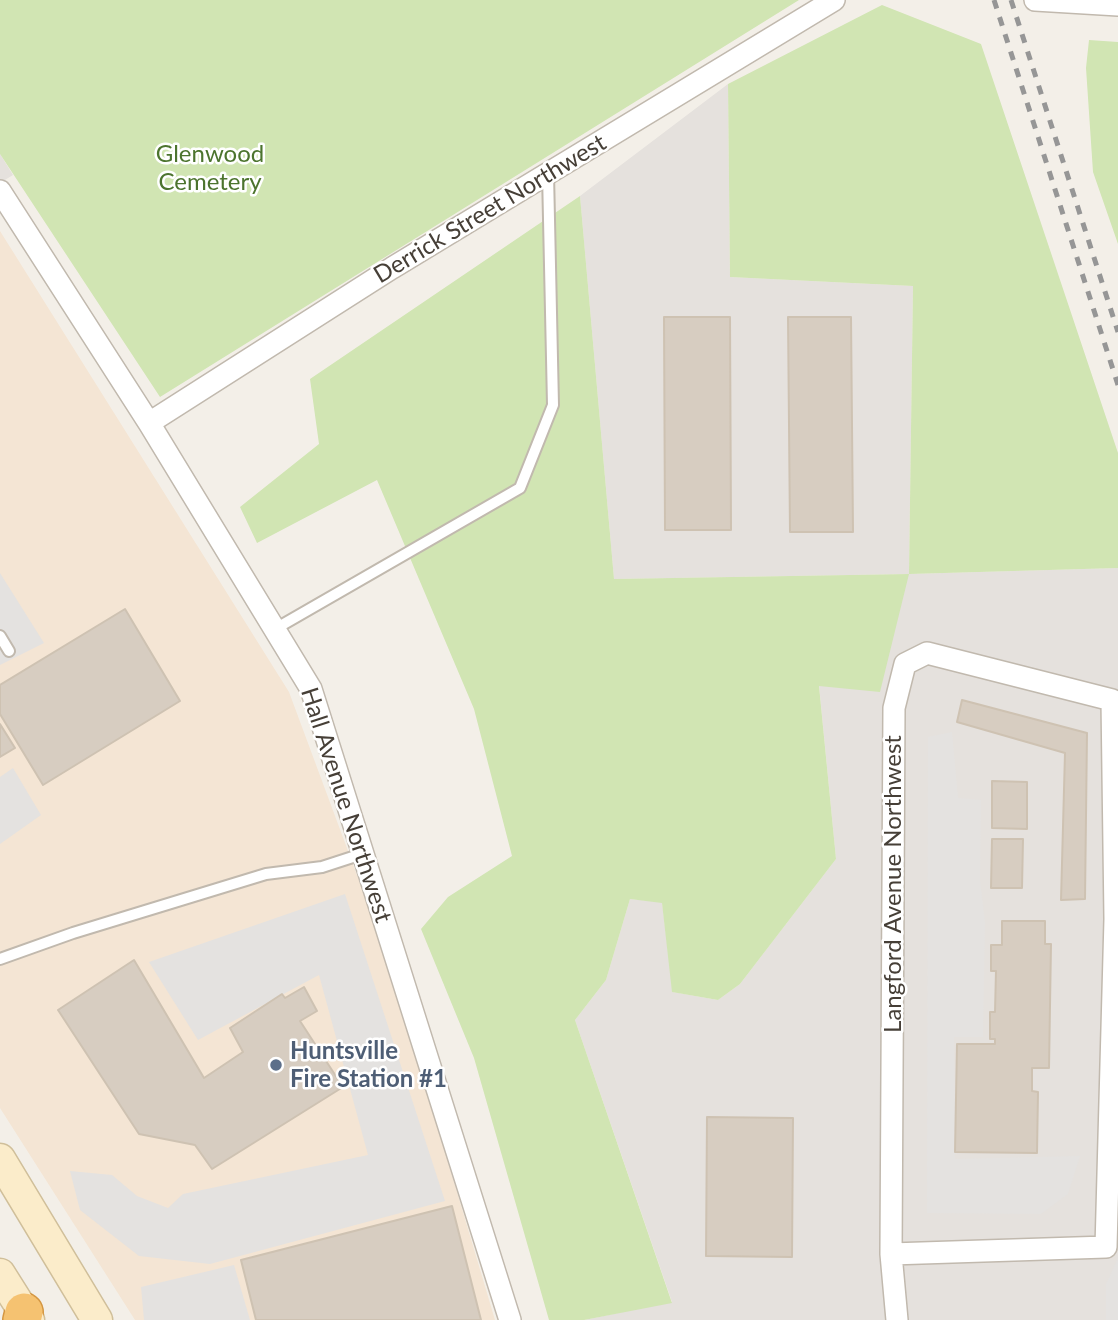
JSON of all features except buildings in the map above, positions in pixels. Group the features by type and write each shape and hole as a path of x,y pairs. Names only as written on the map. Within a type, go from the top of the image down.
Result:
{"street":[{"name":"Derrick Street Northwest","path":"149,423 548,173 834,0"},
{"path":"1035,0 1118,5"},
{"name":"Hall Avenue Northwest","path":"1,196 149,423 311,689 510,1320"},
{"name":"Langford Avenue Northwest","path":"897,1320 891,1254 894,708 905,664 928,653 1115,700"},
{"path":"891,1254 1112,1249 1115,700"},
{"path":"0,1160 97,1320"},
{"path":"0,1274 25,1317"}],"lane":[{"path":"275,629 520,488 553,405 548,173"},
{"path":"0,636 9,651"},
{"path":"0,959 73,933 266,874 322,866 362,854"}],"shaded area":[{"path":"728,84 730,277 913,286 909,574 1118,568 1118,1320 584,1320 672,1302 575,1020 606,980 630,899 662,902 673,992 718,1000 740,984 836,859 819,685 908,574 614,579 580,196"},
{"path":"0,154 13,175 0,183"},
{"path":"0,231 289,692 387,956 495,1320 135,1320 0,1108"},
{"path":"0,573 44,643 0,665"},
{"path":"952,732 958,798 981,800 980,881 985,922 983,1037 954,1037 955,1159 1080,1156 1068,1194 1041,1214 927,1213 928,737"},
{"path":"13,768 41,815 0,844 0,777"},
{"path":"345,894 445,1201 210,1264 139,1256 80,1210 70,1171 112,1175 137,1196 168,1208 183,1194 368,1155 319,975 198,1040 149,962"},
{"path":"1118,1258 1118,1320 1106,1320 1106,1284"},
{"path":"234,1265 250,1320 144,1320 141,1287"}],"green space":[{"name":"Glenwood Cemetery","path":"0,0 799,0 160,397 0,154"},
{"path":"882,5 981,44 1118,453 1118,568 909,574 913,286 730,277 728,84"},
{"path":"1089,40 1118,42 1118,244 1093,172 1086,68"},
{"path":"580,196 614,579 909,574 880,692 819,686 836,859 740,984 718,1000 672,992 662,903 630,899 606,980 575,1020 672,1303 584,1320 549,1320 474,1058 421,929 448,897 512,856 474,709 377,480 257,543 240,507 319,444 310,379"}],"railway":[{"path":"994,0 1118,385"},
{"path":"1011,0 1118,332"}],"place":[{"name":"Huntsville Fire Station #1","path":"276,1065"}]}
